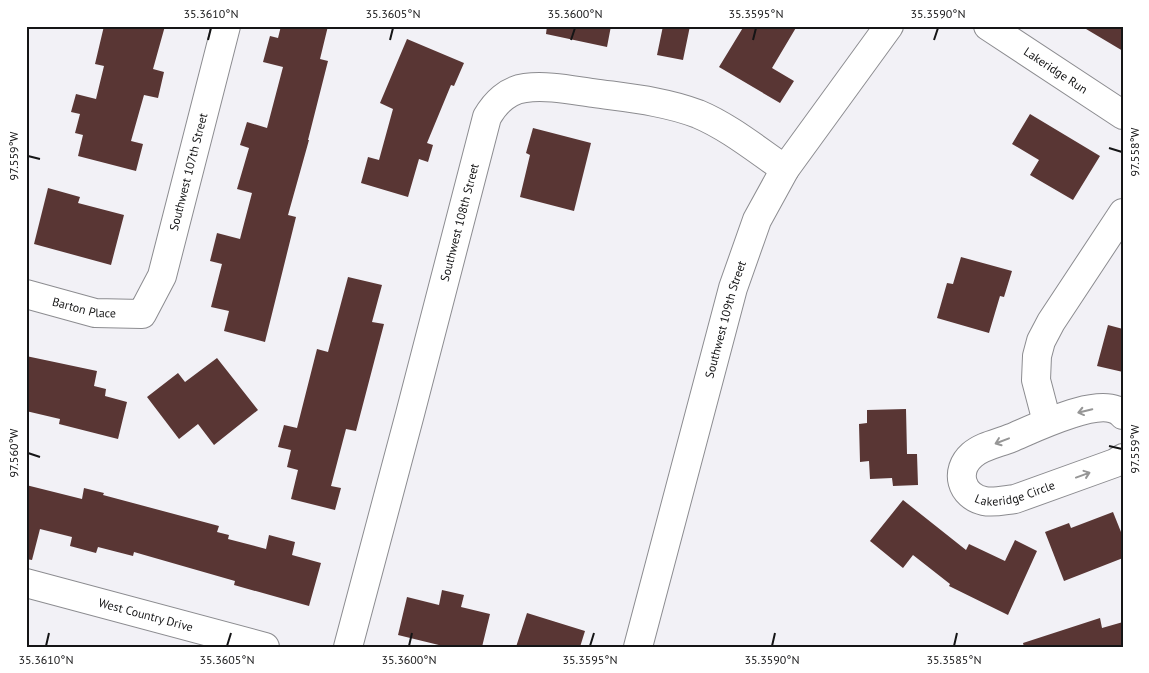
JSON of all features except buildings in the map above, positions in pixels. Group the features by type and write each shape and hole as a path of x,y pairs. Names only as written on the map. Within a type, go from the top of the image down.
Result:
{"street":[{"name":"Southwest 107th Street","path":"142,314 162,276 226,26"},
{"name":"Southwest 109th Street","path":"638,647 733,288 757,220 785,169 889,26"},
{"name":"Lakeridge Run","path":"988,26 1123,114"},
{"name":"Southwest 108th Street","path":"348,647 487,117 500,100 512,92 524,88 554,87 676,107 717,124 785,169"},
{"path":"1047,422 1036,380 1037,356 1041,341 1051,322 1123,213"},
{"name":"Barton Place","path":"26,294 95,313 142,314"},
{"name":"Lakeridge Circle","path":"1123,415 1112,408 1102,408 1047,422 976,451 970,457 962,473 962,483 966,491 975,498 987,502 1015,499 1115,463 1123,458"},
{"name":"West Country Drive","path":"26,583 265,647"}]}
